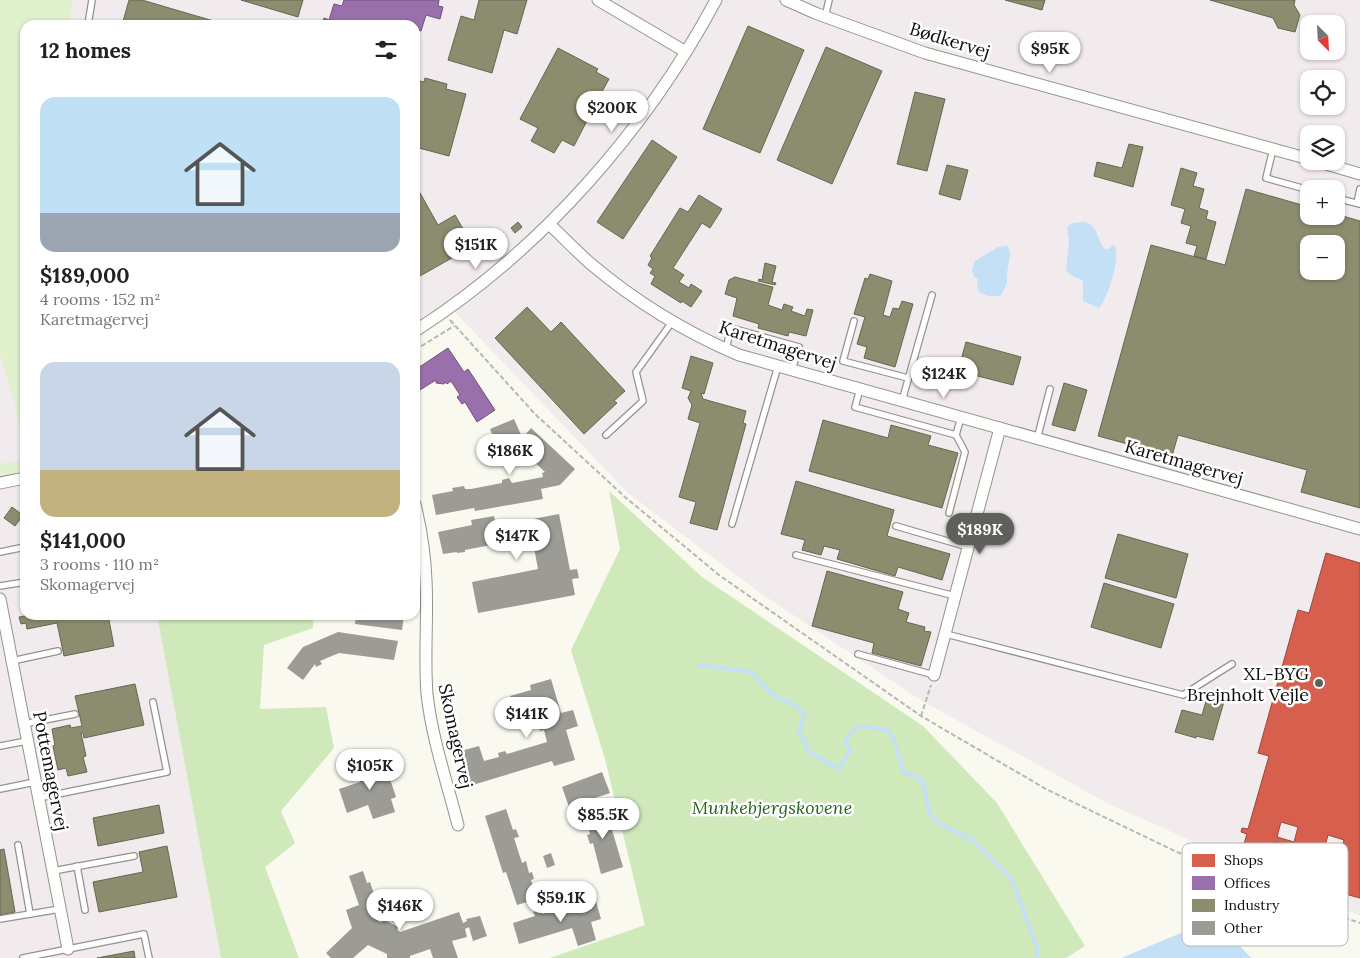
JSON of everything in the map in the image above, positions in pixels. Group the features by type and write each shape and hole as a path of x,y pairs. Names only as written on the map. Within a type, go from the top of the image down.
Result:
{"street":[{"path":"420,328 444,312 503,266 549,224 604,165 686,52 716,0"},
{"name":"Bødkervej","path":"786,0 925,53 1300,156"},
{"path":"604,1 686,52"},
{"path":"1345,170 1360,174"},
{"name":"Karetmagervej","path":"549,224 591,264 634,298 701,338 739,355 1360,529"},
{"path":"934,675 1000,428"},
{"path":"0,483 20,479"},
{"name":"Skomagervej","path":"420,527 426,572 428,695 434,734 458,825"},
{"name":"Pottemagervej","path":"0,599 2,622 12,661 68,949"}],"lane":[{"path":"89,20 92,0"},
{"path":"825,16 829,0"},
{"path":"1273,149 1266,178 1300,187"},
{"path":"1345,200 1358,204 1360,189"},
{"path":"902,401 932,295"},
{"path":"854,321 843,361 908,378"},
{"path":"606,435 643,400 636,372 672,322"},
{"path":"726,349 731,328 798,347 792,370"},
{"path":"732,524 778,366"},
{"path":"860,389 855,407 956,435"},
{"path":"1037,439 1050,389"},
{"path":"949,513 965,452 956,435 961,417"},
{"path":"896,526 968,547"},
{"path":"0,552 20,548"},
{"path":"796,555 956,596"},
{"path":"0,586 20,583"},
{"path":"946,634 1183,695 1232,664"},
{"path":"12,661 58,651"},
{"path":"858,654 934,675"},
{"path":"38,798 167,772 153,702"},
{"path":"24,724 75,714"},
{"path":"0,746 28,741"},
{"path":"0,788 35,782"},
{"path":"18,845 30,914"},
{"path":"53,871 134,856"},
{"path":"77,866 86,910"},
{"path":"0,920 60,909"},
{"path":"23,958 144,934 149,958"}],"path":[{"path":"420,347 454,326"},
{"path":"921,716 934,675"}],"shaded area":[{"path":"0,0 1360,0 1360,916 1348,911 1348,843 1196,843 1109,804 922,701 760,593 628,493 446,303 420,319 420,20 20,20 20,620 158,620 221,958 0,958"}],"green space":[{"path":"0,0 73,0 70,20 20,20 20,139 18,140 20,144 20,432 14,401 0,355"},
{"path":"20,460 20,474 0,477 0,464"},
{"name":"Munkebjergskovene","path":"609,491 702,577 923,726 997,803 1085,946 1066,958 550,958 645,925 605,759 571,650 620,549"},
{"path":"158,620 314,620 313,628 264,645 260,709 326,707 334,748 281,811 295,843 265,867 299,958 221,958"}],"water":[{"path":"1084,222 1092,226 1105,249 1109,249 1114,244 1116,249 1113,276 1103,303 1099,308 1083,301 1083,281 1069,274 1066,270 1069,241 1067,227 1073,223"},
{"path":"1008,246 1010,253 1007,284 1000,296 988,296 979,292 977,287 978,279 974,277 972,270 975,261 998,247"},
{"path":"1181,933 1182,946 1240,946 1251,958 1121,958"}],"building: Shops":[{"name":"XL-BYG Brejnholt Vejle","path":"1326,553 1360,563 1360,898 1348,895 1348,843 1343,843 1344,840 1328,835 1326,843 1244,843 1247,834 1241,832 1242,828 1248,829 1269,756 1258,753 1298,610 1309,613","holes":["1281,822 1298,827 1294,842 1277,837"]}],"building: Offices":[{"path":"344,0 439,0 438,6 443,7 440,19 426,15 421,31 420,20 329,20 334,4 342,6"},
{"path":"448,348 464,372 468,369 495,410 477,422 465,402 462,404 457,397 460,395 451,381 444,384 436,383 436,380 420,390 420,367"}],"building: Industry":[{"path":"129,0 142,0 210,20 123,20"},
{"path":"241,0 303,0 298,17"},
{"path":"479,0 527,0 517,34 504,30 492,73 448,60 461,16 474,20"},
{"path":"1005,0 1045,0 1042,10"},
{"path":"1210,0 1295,0 1294,5 1300,15 1295,32 1278,28 1273,18"},
{"path":"748,26 804,50 760,153 703,129"},
{"path":"826,47 882,71 832,184 777,160"},
{"path":"558,48 598,69 596,72 609,79 598,99 596,98 593,104 595,105 574,146 562,140 554,153 531,141 538,128 520,119"},
{"path":"425,78 447,84 446,89 466,94 449,156 420,148 420,81 424,82"},
{"path":"915,92 945,99 927,171 897,164"},
{"path":"652,140 677,157 623,239 597,222"},
{"path":"1129,144 1143,147 1133,187 1094,176 1097,162 1122,168"},
{"path":"947,165 968,170 960,200 939,194"},
{"path":"1181,168 1197,173 1193,186 1204,189 1199,208 1208,211 1206,219 1216,222 1206,259 1194,256 1197,246 1186,243 1191,226 1181,223 1185,209 1171,205"},
{"path":"1246,189 1300,204 1300,225 1345,225 1345,217 1360,221 1360,508 1301,492 1307,470 1178,435 1172,456 1098,436 1151,245 1225,265"},
{"path":"420,193 438,225 455,215 473,246 420,276"},
{"path":"699,195 722,209 710,228 702,223 673,268 684,275 679,282 689,288 691,284 702,291 691,307 682,301 681,303 651,284 655,276 650,273 653,269 648,265 652,258 650,256 680,208 688,212"},
{"path":"518,222 522,227 515,233 511,228"},
{"path":"765,263 776,266 772,282 776,283 775,285 758,281 759,279 762,280"},
{"path":"870,274 892,281 883,315 890,317 893,308 899,309 902,301 913,304 895,367 864,358 867,347 857,344 865,317 854,314 865,278 868,279"},
{"path":"735,277 773,287 768,305 782,310 784,304 793,307 791,311 805,316 807,309 813,310 806,336 789,332 788,336 758,328 759,324 733,316 737,298 725,294 729,280"},
{"path":"527,307 551,332 561,322 625,391 614,401 617,403 584,434 495,338"},
{"path":"966,342 1021,357 1013,385 958,371"},
{"path":"691,356 713,363 704,394 701,393 703,399 746,411 743,423 746,424 717,530 690,523 696,502 679,497 700,423 688,419 692,405 688,398 691,391 682,388"},
{"path":"1064,383 1087,390 1075,431 1052,425"},
{"path":"823,420 888,438 891,425 931,436 928,445 958,453 942,508 809,471"},
{"path":"796,481 894,510 887,536 950,554 942,580 898,567 895,576 837,559 840,550 824,546 821,555 802,550 805,540 781,534"},
{"path":"12,507 20,513 20,519 15,526 4,518"},
{"path":"1118,534 1188,554 1176,598 1105,578"},
{"path":"827,571 903,592 898,609 909,613 906,622 925,627 924,631 931,632 921,666 872,653 874,643 812,626"},
{"path":"1104,583 1174,604 1161,648 1091,627"},
{"path":"19,617 20,620 109,620 114,646 64,656 57,623 27,629 26,623 21,624"},
{"path":"135,684 144,725 84,738 83,733 81,733 86,756 83,757 87,772 68,776 66,768 58,770 52,729 70,725 71,728 82,726 75,696"},
{"path":"1208,694 1225,698 1213,740 1196,736 1196,738 1175,732 1182,710 1202,715"},
{"path":"159,805 164,833 98,846 93,818"},
{"path":"167,846 177,897 99,912 93,882 143,872 139,852"},
{"path":"4,849 15,912 0,915 0,850"},
{"path":"134,951 135,958 97,958"}],"building: Other":[{"path":"514,419 522,437 521,440 531,428 575,469 560,485 541,489 543,499 475,511 474,508 436,515 432,495 453,491 452,488 464,486 465,489 471,489 502,483 502,480 509,478 512,483 543,477 542,473 545,472 531,459 529,461 523,455 525,453 514,441 497,447 490,429"},
{"path":"559,514 570,570 577,569 579,578 572,579 575,595 478,613 472,582 538,569 533,542 509,549 509,547 497,549 496,544 465,550 465,552 443,554 438,532 472,525 471,520 494,516 496,526"},
{"path":"355,620 403,620 402,630 355,624"},
{"path":"338,632 398,641 394,660 339,653 320,661 322,664 316,667 315,664 303,680 287,668 303,647"},
{"path":"551,679 561,713 573,710 578,726 566,730 575,760 554,766 552,761 466,787 461,768 465,767 461,751 479,746 484,761 499,757 498,753 505,751 507,754 547,742 544,730 540,731 538,723 541,722 537,708 516,715 510,696 531,690 530,685"},
{"path":"377,759 382,775 388,773 396,797 391,799 395,812 373,819 368,805 347,813 339,789 360,782 355,767"},
{"path":"602,772 610,793 586,801 587,804 580,807 579,804 569,807 562,787"},
{"path":"605,806 623,867 601,874 593,843 590,844 587,835 590,834 584,813"},
{"path":"506,809 513,830 516,829 519,837 514,838 522,863 526,861 529,873 532,872 534,879 531,880 537,899 517,905 506,872 503,873 485,816"},
{"path":"551,853 555,865 547,868 543,856"},
{"path":"363,871 367,883 370,882 376,900 371,902 378,921 381,922 383,919 398,927 397,930 400,932 459,912 463,923 467,921 466,919 480,916 487,936 473,941 469,927 465,929 467,937 452,941 458,958 433,958 430,949 410,956 410,958 387,958 387,954 368,945 353,958 331,958 326,953 352,928 346,910 359,905 349,876"},
{"path":"595,898 601,919 591,922 596,940 578,946 572,928 519,944 513,923 535,916 533,912 541,909 542,914 571,906 570,901 578,899 580,903"}],"waterway":[{"path":"699,665 751,672 773,695 798,707 804,715 799,731 810,753 839,769 850,751 845,740 858,726 887,730 894,740 904,773 916,776 923,783 929,813 940,824 973,840 1011,878 1037,947 1037,958"}],"place":[{"name":"XL-BYG Brejnholt Vejle","path":"1319,683"}]}
